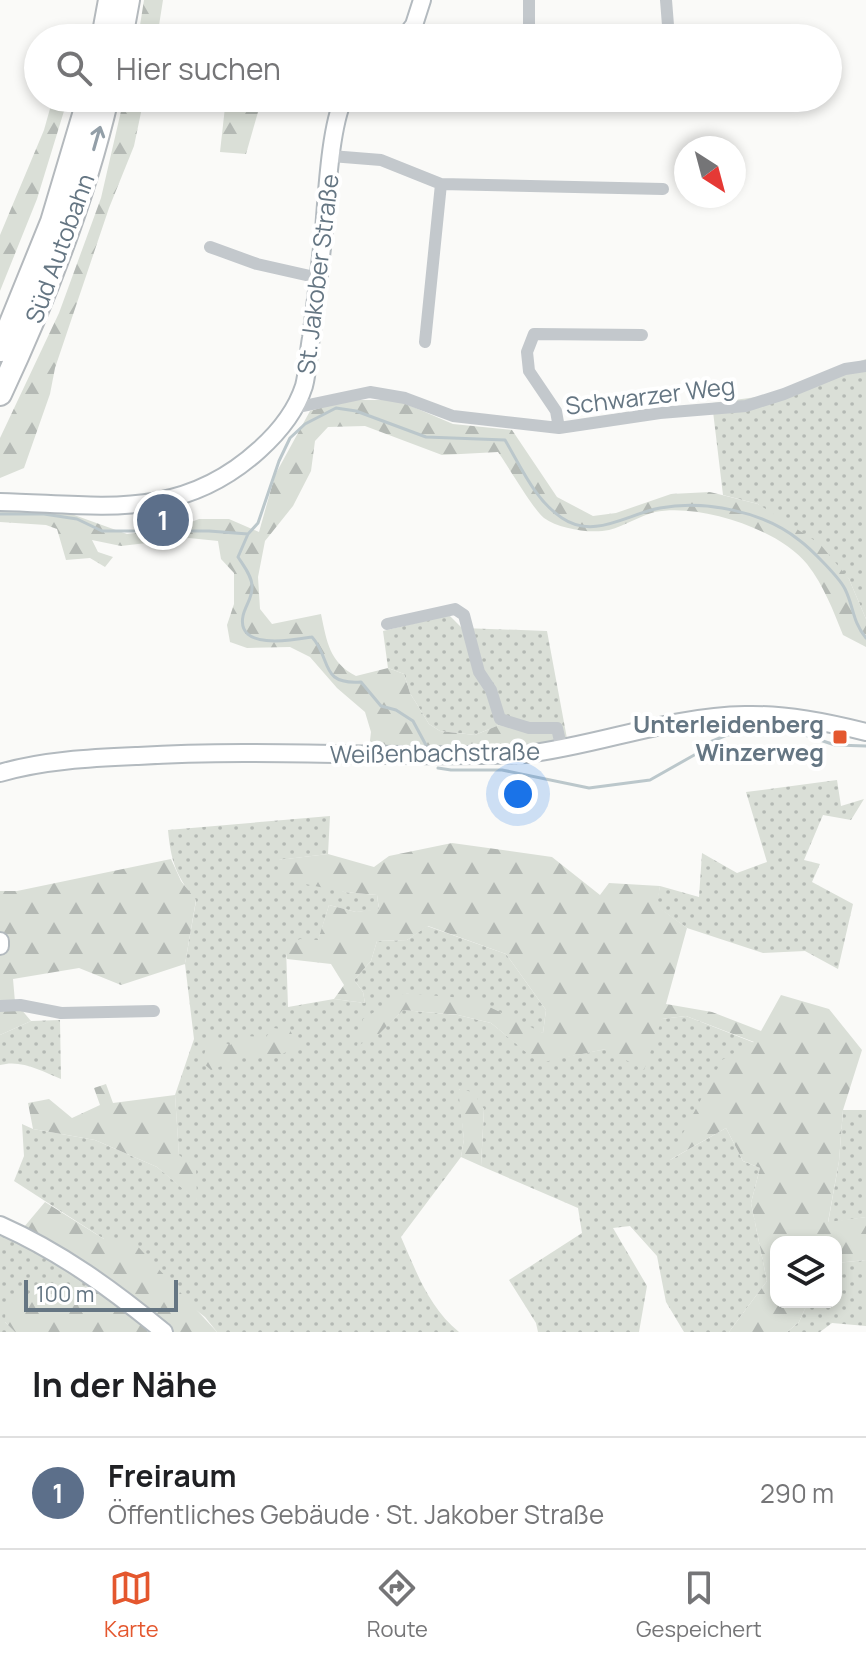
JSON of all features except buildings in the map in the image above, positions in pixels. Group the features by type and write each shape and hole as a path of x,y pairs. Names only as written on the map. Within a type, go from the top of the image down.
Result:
{"highway":[{"path":"106,24 110,0"},
{"path":"124,24 128,0"},
{"name":"Süd Autobahn","path":"0,350 56,210 85,112"},
{"name":"Süd Autobahn","path":"0,394 71,228 103,112"}],"main road":[{"path":"414,24 422,0"},
{"name":"St. Jakober Straße","path":"0,502 117,507 167,500 212,483 246,462 275,436 304,386 331,156 341,112"},
{"name":"Weißenbachstraße","path":"0,773 33,765 192,753 497,755 562,750 678,723 744,715 799,718 866,732"},
{"path":"0,1225 60,1255 164,1332"}],"street":[{"path":"529,0 529,24"},
{"path":"666,0 668,24"},
{"path":"331,156 381,160 441,184 663,189"},
{"path":"425,342 441,184"},
{"path":"210,247 257,264 319,278"},
{"path":"559,428 556,411 529,371 526,361 534,334 642,335"},
{"name":"Schwarzer Weg","path":"294,408 370,392 405,398 453,416 559,428 660,413 746,406 845,369 866,366"},
{"path":"387,624 455,609 464,615 479,672 491,690 500,719 529,728 557,728 562,750"},
{"path":"0,1006 20,1005 61,1013 154,1011"}],"green space":[{"path":"144,0 163,0 159,24 140,24"},
{"path":"49,112 64,112 37,199 0,291 0,235"},
{"path":"121,112 141,112 134,146 109,208 24,468 0,478 0,438 59,313 101,198"},
{"path":"224,112 258,112 246,154 220,152"},
{"path":"866,359 866,619 849,579 758,504 723,495 712,403 764,396"},
{"path":"347,400 397,400 453,424 512,430 557,497 593,516 616,513 671,494 710,492 758,504 820,544 849,579 866,619 866,647 843,635 832,607 807,564 794,551 758,530 715,515 673,510 655,512 609,530 566,528 550,522 539,513 498,452 442,455 365,426 328,427 315,441 311,471 293,506 265,541 258,577 260,609 272,624 321,614 328,642 340,664 356,676 388,668 404,674 410,693 429,724 440,731 475,735 499,725 514,729 547,730 556,746 369,749 371,732 365,712 337,688 310,657 290,647 247,648 230,642 227,625 234,604 234,573 221,559 218,541 189,538 121,546 92,540 98,552 113,557 105,567 90,558 66,560 57,529 46,525 0,522 0,507 63,511 127,534 175,528 199,519 229,519 259,532 275,475 310,411"},
{"path":"449,615 462,628 547,631 568,744 556,746 499,725 475,735 440,731 429,724 410,693 404,674 388,668 383,631"},
{"path":"837,780 841,806 864,799 851,820 823,815 804,860 820,864 812,882 853,904 838,969 805,951 763,953 687,928 656,906 660,886 699,897 702,853 737,873 767,862 746,792"},
{"path":"330,816 328,854 279,860 344,892 377,895 379,910 356,912 329,905 318,941 286,947 288,1007 334,999 365,1003 363,992 354,980 371,961 377,941 407,940 427,926 506,954 546,1010 543,1033 406,993 378,1034 403,1010 458,1015 491,1023 539,1062 606,1049 662,1019 686,1016 755,1043 670,1160 726,1128 743,1161 760,1168 751,1203 767,1281 729,1332 684,1332 666,1302 657,1256 630,1226 613,1228 647,1286 639,1332 538,1332 536,1323 509,1280 582,1233 578,1208 481,1166 484,1109 459,1089 464,1139 461,1157 401,1237 431,1300 459,1332 217,1332 205,1317 104,1239 14,1181 24,1156 22,1124 33,1129 95,1140 157,1167 197,1200 179,1156 175,1095 194,1039 185,964 196,901 176,868 168,830"},
{"path":"452,843 552,857 600,895 609,883 660,886 657,906 687,928 666,1004 712,1012 761,1031 781,995 829,1009 862,1050 843,1110 839,1161 828,1222 866,1217 866,1260 842,1262 842,1236 770,1236 770,1308 805,1308 799,1322 787,1332 729,1332 767,1281 751,1203 760,1168 743,1161 726,1128 668,1161 722,1060 754,1042 686,1016 662,1019 644,1070 606,1049 539,1063 491,1023 458,1015 403,1010 378,1035 357,1046 363,1019 405,993 473,999 543,1033 546,1010 506,954 428,926 407,940 377,941 371,961 354,980 363,992 365,1003 334,999 344,985 331,964 287,959 285,947 300,939 318,940 329,905 356,912 379,909 377,895 344,892 281,879 278,860 328,854 374,867 389,856"},
{"path":"171,859 181,881 196,900 185,964 121,985 79,968 13,979 15,1002 31,1021 0,1035 0,891 17,891"},
{"path":"60,1020 61,1079 24,1065 0,1065 0,1035 31,1021"},
{"path":"273,1028 290,1030 298,1047 282,1054 250,1055 211,1070 202,1062 208,1041 214,1038 230,1045 242,1036 266,1037"},
{"path":"106,1084 113,1103 175,1095 179,1155 196,1167 197,1201 157,1167 95,1140 33,1129 28,1103 49,1099 72,1118 100,1105 94,1088"},
{"path":"458,1089 473,1092 484,1109 481,1166 461,1157 464,1139"},
{"path":"843,1110 866,1110 866,1217 828,1223 839,1161"},
{"path":"45,1202 104,1239 130,1238 217,1332 15,1332 5,1322 6,1297 29,1294 38,1283 56,1284 69,1292 119,1290 24,1227"},
{"path":"0,1216 24,1227 120,1290 69,1292 56,1284 29,1294 5,1322 15,1332 0,1332"},
{"path":"866,1260 866,1326 832,1323 820,1332 787,1332 799,1322 805,1308 842,1308 842,1262"}],"waterway":[{"path":"0,514 44,514 77,519 102,531 248,534 258,523 290,438 305,424 336,408 356,411 426,437 505,440 544,502 552,511 574,524 586,527 611,524 648,511 677,506 733,510 768,522 804,544 837,577 866,638"},
{"path":"248,534 238,557 252,582 243,616 243,627 248,634 268,641 312,637 332,675 348,682 361,682 381,706 396,710 413,721 427,747"},
{"path":"438,768 502,770 589,788 650,780 696,754 710,742 727,735 771,728 793,731 835,745 866,746"}],"place":[{"name":"Freiraum","path":"163,520"},
{"name":"Unterleidenberg Winzerweg","path":"840,737"}]}
